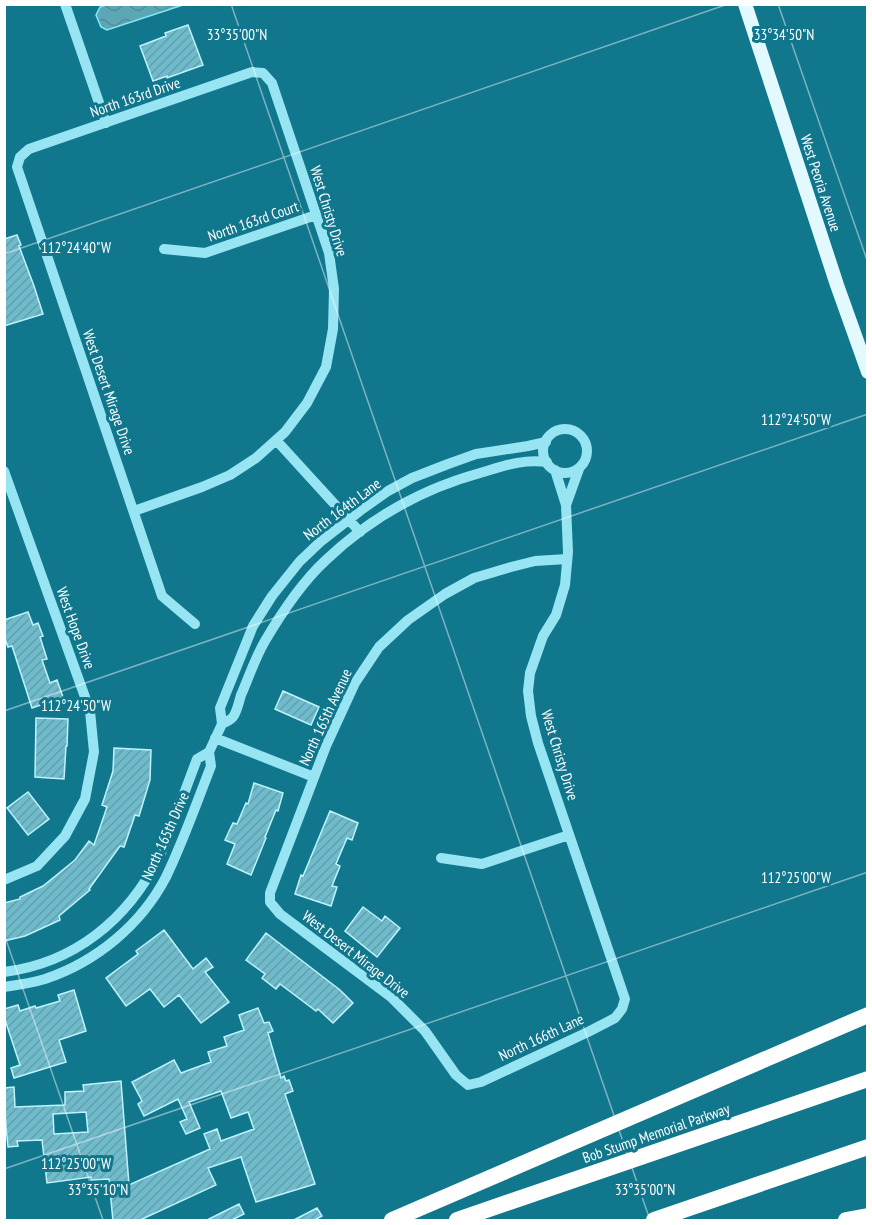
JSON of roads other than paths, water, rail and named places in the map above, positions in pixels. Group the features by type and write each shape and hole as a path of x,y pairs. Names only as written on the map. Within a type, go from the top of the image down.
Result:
{"highway":[{"path":"392,1221 867,1015"},
{"name":"Bob Stump Memorial Parkway","path":"457,1221 867,1080"},
{"path":"654,1221 867,1147"},
{"path":"846,1221 867,1216"}],"main road":[{"name":"West Peoria Avenue","path":"745,4 867,372"}],"street":[{"path":"65,4 106,123"},
{"name":"North 163rd Drive","path":"20,157 29,149 252,72 263,73"},
{"name":"West Christy Drive","path":"134,511 202,488 256,458 285,432 307,404 326,367 333,329 334,289 329,253 272,82 263,73"},
{"name":"West Desert Mirage Drive","path":"20,157 17,167 162,596 195,624"},
{"name":"North 163rd Court","path":"164,249 205,253 316,214"},
{"name":"North 164th Lane","path":"215,738 222,724 233,717 263,644 280,615 325,561 360,532 403,504 431,489 457,479 530,460 565,473 579,469 587,457 585,442 581,436 569,430 562,430 555,432 546,442 476,454 412,478 388,491 348,519 307,555 272,596 253,626 220,708 222,724"},
{"path":"276,440 360,532"},
{"path":"546,442 544,456 551,466 566,506"},
{"path":"566,506 579,469"},
{"name":"West Hope Drive","path":"4,471 90,711 93,752 85,799 65,836 37,866 4,880"},
{"name":"West Christy Drive","path":"566,506 565,585 556,615 543,636 530,673 528,691 538,743 625,999 622,1009"},
{"name":"North 165th Avenue","path":"270,902 270,893 326,746 355,683 380,647 408,620 445,594 474,578 535,561 567,559"},
{"path":"215,738 314,777"},
{"name":"North 165th Drive","path":"4,972 32,967 67,952 96,936 123,911 137,895 160,856 197,759 208,752 215,738"},
{"name":"North 165th Drive","path":"4,987 29,983 62,972 102,950 130,926 166,877 211,766 208,752"},
{"path":"441,858 482,864 569,835"},
{"name":"West Desert Mirage Drive","path":"270,902 280,914 391,997 425,1031 456,1075 468,1085"},
{"name":"North 166th Lane","path":"468,1085 481,1082 588,1032 615,1018 622,1009"}],"water":[{"path":"108,4 183,5 107,30 101,27 96,15 100,7"}]}
